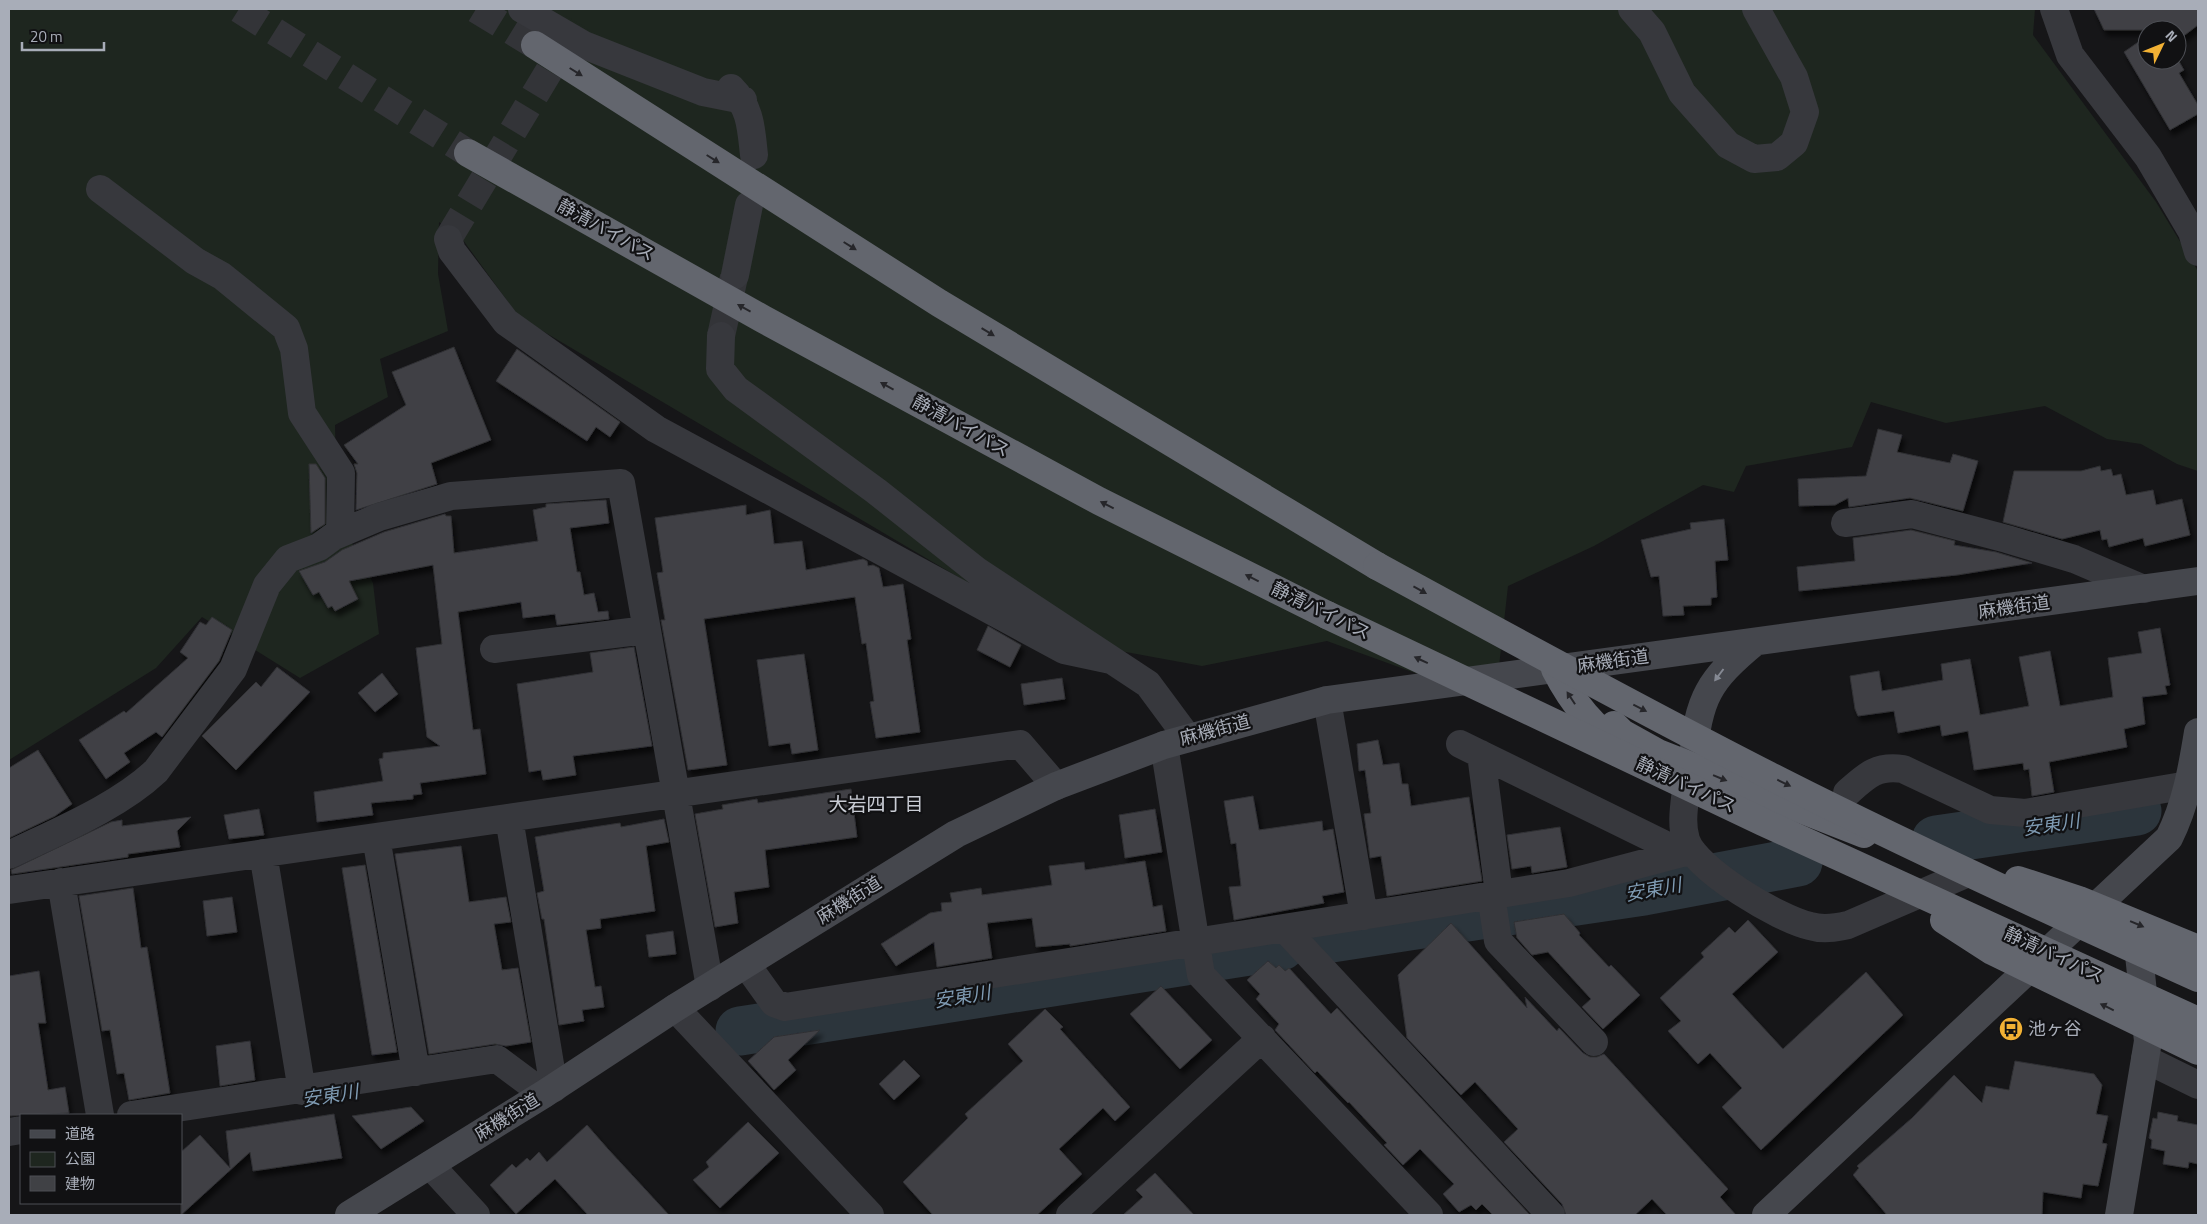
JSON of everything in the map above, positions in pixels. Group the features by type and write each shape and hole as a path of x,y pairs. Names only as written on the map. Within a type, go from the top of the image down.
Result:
{"highway":[{"path":"535,46 939,303 1377,566 1575,674 1773,777 2043,908 2198,978"},
{"name":"静清バイパス","path":"468,152 772,324 1099,501 1327,615 1861,867 2198,1021"},
{"path":"1567,667 1603,715 1622,733 1658,753 1689,779 1916,897 2198,1027"},
{"path":"1689,779 2047,903 2198,972"},
{"path":"1926,851 2079,900 2198,949"},
{"path":"1861,867 1992,951 2198,1052"}],"street":[{"path":"522,9 584,45 703,92 743,100"},
{"path":"1632,9 1652,32 1682,93 1728,145 1754,159 1777,157 1794,143 1805,112 1794,77 1756,9"},
{"path":"2054,9 2070,55 2148,157 2192,232 2198,252"},
{"path":"578,23 728,85 743,100 750,121 754,155"},
{"path":"100,189 195,261 222,276 286,328 294,349 302,414 341,473 340,533"},
{"path":"734,275 749,205"},
{"path":"448,239 452,251 506,322 656,429 1064,650 1112,660"},
{"path":"721,336 720,369 736,389 876,490 977,571 1148,684 1176,741 1201,975 1429,1215"},
{"path":"9,854 69,826 142,784 156,771 233,669 266,586 288,559 319,547 340,533 379,517 451,496 621,483 674,794 710,987"},
{"path":"1845,522 1912,514 2008,539 2074,559 2144,589"},
{"name":"麻機街道","path":"349,1215 549,1091 675,1008 956,834 1056,786 1176,741 1326,700 2144,589 2198,580"},
{"path":"494,649 646,630"},
{"path":"1690,854 1683,819 1696,727 1709,689 1726,666 1755,642"},
{"path":"1326,700 1364,916"},
{"path":"1766,1215 2169,838 2180,816 2193,776 2198,732"},
{"path":"9,890 1020,744 1056,786"},
{"path":"1594,1042 1498,940 1495,895 1471,749 1690,854 1742,894 1779,914 1809,926 1832,929 1916,897 1966,874"},
{"path":"1847,793 1876,770 1889,767 1903,769 1990,810 2025,813 2193,776"},
{"path":"508,818 549,1091"},
{"path":"376,837 416,1072"},
{"path":"263,853 302,1091"},
{"path":"746,964 774,1003 784,1007 1569,883 1690,854"},
{"path":"62,882 100,1114"},
{"path":"1284,928 1551,1215"},
{"path":"2119,1215 2148,1041 2138,945"},
{"path":"675,1008 870,1215"},
{"path":"1070,1215 1262,1038"},
{"path":"139,1114 302,1091 497,1059 549,1091"},
{"path":"2145,1059 2198,1085"},
{"path":"430,1165 476,1215"}],"green space":[{"path":"9,9 2035,9 2033,35 2156,202 2198,271 2198,471 2177,464 2141,444 2107,439 2045,406 1946,423 1871,402 1852,447 1746,466 1734,492 1703,485 1594,546 1508,586 1495,702 1327,641 1202,666 1066,641 519,317 463,240 439,222 438,274 448,331 380,359 388,397 335,425 337,514 373,583 379,634 300,678 202,617 156,668 9,760"}],"building":[{"path":"2094,9 2198,9 2198,25 2187,33 2187,20 2137,20 2137,30 2104,30"},
{"path":"2137,43 2137,70 2184,70 2179,73 2198,105 2198,114 2170,130 2124,52"},
{"path":"454,347 491,440 431,463 437,484 356,510 357,473 354,464 358,464 344,445 406,405 392,372"},
{"path":"517,349 620,422 610,437 596,427 587,441 496,381"},
{"path":"1878,429 1902,435 1897,452 1950,463 1953,454 1978,461 1963,511 1910,498 1849,507 1848,498 1835,505 1799,506 1798,479 1866,476"},
{"path":"309,464 316,464 325,478 325,524 311,533"},
{"path":"2100,466 2101,471 2111,469 2113,476 2121,474 2126,495 2153,490 2156,505 2182,499 2190,535 2145,546 2143,538 2109,547 2107,539 2102,540 2100,530 2062,539 2003,522 2014,471 2081,471"},
{"path":"606,500 609,523 570,528 577,572 580,572 584,595 594,593 598,612 608,611 609,619 557,625 555,614 523,618 521,602 458,612 473,730 480,729 486,774 420,783 422,794 413,795 413,799 371,803 373,815 317,822 314,792 383,781 379,759 383,758 383,753 440,746 427,737 416,648 442,644 433,565 349,581 358,599 335,611 332,606 328,608 319,592 313,595 299,571 325,562 342,550 384,532 445,514 446,516 451,516 454,553 538,541 533,510 546,507 546,504"},
{"path":"746,505 746,515 770,510 774,544 802,541 806,570 863,559 867,561 868,566 873,565 879,568 883,587 903,584 911,639 907,640 920,732 876,738 870,702 874,701 866,643 862,644 855,597 704,619 727,765 688,770 661,620 665,620 657,573 663,572 655,518"},
{"path":"1724,519 1728,560 1715,561 1717,597 1711,598 1711,605 1683,606 1684,615 1663,616 1659,576 1651,577 1641,540 1691,529 1690,523"},
{"path":"1911,530 1955,541 1954,545 1996,552 2032,563 1957,575 1799,591 1797,567 1855,561 1853,538"},
{"path":"212,617 232,630 219,661 162,737 156,732 124,753 130,762 106,779 79,740 124,711 126,713 188,658 180,652 200,622 206,625"},
{"path":"988,626 1021,645 1010,667 977,650"},
{"path":"2160,628 2170,685 2165,686 2167,694 2142,697 2145,724 2124,729 2127,747 2049,762 2054,792 2032,796 2029,769 2024,770 2023,763 1974,770 1968,731 1942,736 1940,725 1898,733 1894,711 1858,716 1855,709 1850,676 1879,671 1882,691 1943,680 1941,664 1970,659 1980,715 2029,706 2019,657 2050,651 2060,706 2113,697 2108,658 2142,653 2138,632"},
{"path":"634,647 652,746 573,756 576,775 543,780 541,770 529,772 517,684 593,672 590,653"},
{"path":"804,654 818,750 792,754 790,743 769,746 757,660"},
{"path":"277,667 310,692 236,770 202,736 256,682 261,687"},
{"path":"382,673 398,694 375,712 358,693"},
{"path":"1062,678 1065,699 1024,705 1021,684"},
{"path":"1378,740 1383,765 1399,763 1402,784 1408,784 1411,806 1469,797 1482,881 1387,896 1381,856 1370,858 1364,814 1371,813 1365,770 1359,771 1357,744"},
{"path":"38,750 72,804 55,816 9,838 9,768"},
{"path":"851,789 857,837 765,850 769,887 734,892 738,923 715,927 695,814 723,809 722,805 757,799 758,803"},
{"path":"1253,796 1259,830 1322,821 1323,831 1333,829 1344,892 1322,896 1324,903 1234,920 1229,887 1241,886 1236,843 1231,844 1224,801"},
{"path":"259,809 264,835 229,839 224,815"},
{"path":"1155,809 1162,852 1125,858 1119,815"},
{"path":"191,817 177,831 180,847 128,854 128,857 12,874 11,870 111,822 122,820 122,826"},
{"path":"664,819 669,842 646,846 655,911 600,919 601,928 586,930 595,987 601,986 604,1007 582,1010 584,1021 559,1025 544,919 542,919 537,893 544,891 535,837 620,823 621,827"},
{"path":"1560,827 1567,867 1532,873 1531,866 1512,869 1507,835"},
{"path":"461,846 469,902 506,897 511,922 494,924 502,970 518,968 531,1042 506,1046 495,1044 429,1054 395,854"},
{"path":"1145,861 1153,907 1162,905 1166,931 1070,946 1070,944 1036,947 1032,918 987,923 992,958 937,967 934,942 896,966 881,944 930,913 942,911 941,903 952,902 950,893 981,888 982,895 1052,885 1049,866 1084,862 1085,870"},
{"path":"365,865 397,1052 372,1055 342,868"},
{"path":"133,888 141,948 147,947 170,1093 129,1100 124,1073 117,1074 110,1030 102,1031 79,896"},
{"path":"232,897 237,932 207,936 203,901"},
{"path":"1564,914 1580,933 1579,935 1609,967 1611,965 1640,995 1603,1029 1582,1007 1591,999 1548,952 1532,955 1517,938 1514,922"},
{"path":"1748,920 1778,952 1732,994 1783,1049 1866,972 1903,1015 1761,1150 1722,1107 1742,1088 1710,1053 1698,1064 1668,1031 1681,1021 1660,998 1704,957 1701,953 1729,927 1735,933"},
{"path":"1451,923 1527,1008 1525,997 1557,1031 1559,1028 1583,1053 1590,1057 1604,1054 1728,1189 1720,1197 1736,1215 1667,1215 1652,1199 1635,1215 1566,1215 1562,1204 1504,1142 1518,1129 1475,1082 1461,1095 1407,1038 1398,975"},
{"path":"673,931 676,954 649,957 646,935"},
{"path":"1268,961 1276,968 1279,965 1285,971 1289,968 1331,1014 1337,1008 1530,1215 1493,1215 1482,1204 1476,1210 1471,1205 1459,1212 1443,1194 1454,1184 1420,1149 1403,1165 1384,1145 1387,1143 1349,1102 1317,1071 1315,1073 1275,1030 1279,1024 1256,999 1260,994 1247,980"},
{"path":"39,971 46,1023 38,1023 48,1090 65,1087 69,1113 9,1116 9,976"},
{"path":"1161,986 1212,1040 1180,1069 1130,1014"},
{"path":"1045,1009 1063,1027 1060,1029 1130,1107 1115,1121 1103,1108 1059,1149 1082,1174 1037,1215 933,1215 903,1182 968,1118 965,1114 1023,1061 1008,1044"},
{"path":"820,1030 788,1060 796,1070 774,1090 748,1061 774,1037"},
{"path":"250,1041 255,1080 220,1086 216,1046"},
{"path":"904,1060 920,1076 894,1100 879,1084"},
{"path":"2015,1061 2094,1074 2102,1085 2096,1114 2108,1116 2102,1143 2107,1144 2098,1186 2083,1184 2081,1198 2043,1192 2042,1215 1887,1215 1853,1175 1859,1168 1857,1166 1912,1118 1954,1075 1982,1103 1986,1086 2009,1090"},
{"path":"411,1107 424,1121 381,1149 352,1116"},
{"path":"2158,1112 2178,1116 2177,1121 2198,1125 2198,1164 2189,1162 2188,1168 2163,1164 2165,1151 2151,1148 2152,1140 2149,1138 2153,1118 2157,1119"},
{"path":"334,1114 342,1158 253,1171 250,1152 181,1215 182,1151 200,1135 230,1168 226,1131"},
{"path":"748,1122 779,1153 720,1208 693,1180 709,1167 706,1162"},
{"path":"587,1125 669,1215 588,1215 555,1179 516,1214 490,1185 512,1164 516,1168 527,1158 530,1161 539,1152 547,1162"},
{"path":"1155,1173 1194,1215 1123,1215 1143,1197 1136,1190"}],"waterway":[{"name":"安東川","path":"1936,840 2137,811"},
{"name":"安東川","path":"1508,911 1644,891 1798,862"},
{"name":"安東川","path":"1312,941 1480,915"},
{"name":"安東川","path":"1211,957 1281,946"},
{"name":"安東川","path":"740,1031 1185,961"}],"tunnel":[{"path":"239,9 468,153"},
{"path":"476,9 535,45"},
{"path":"448,239 578,23"},
{"path":"721,336 734,277"}],"place":[{"name":"池ヶ谷","path":"2011,1029"}],"district":[{"name":"大岩四丁目","path":"876,804"}]}
